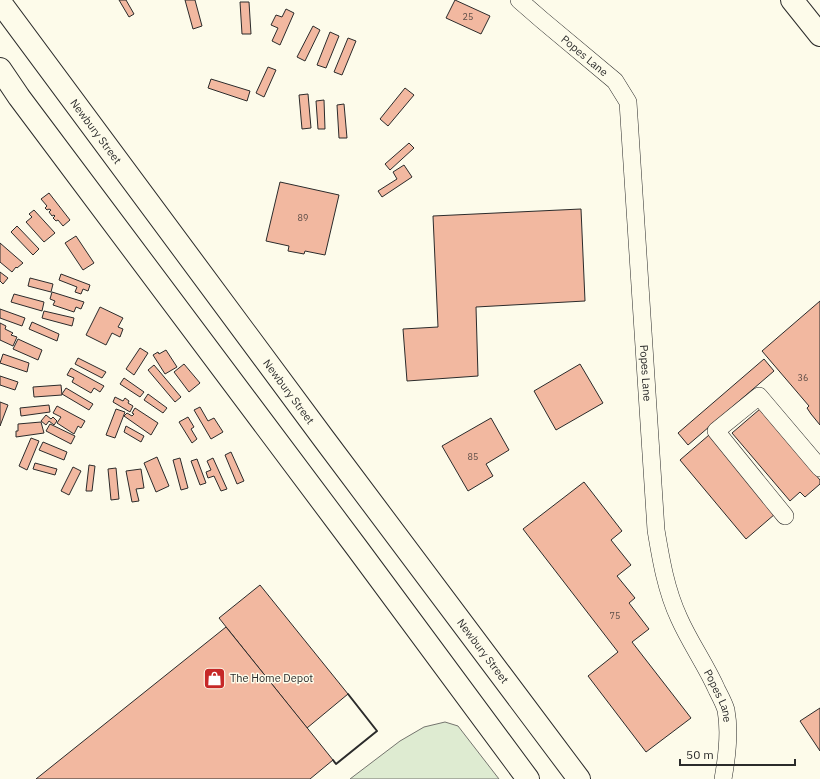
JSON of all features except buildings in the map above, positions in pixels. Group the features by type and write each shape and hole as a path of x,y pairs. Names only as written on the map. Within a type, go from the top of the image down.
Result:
{"main road":[{"path":"792,0 820,35"},
{"name":"Newbury Street","path":"0,2 319,433 579,779"},
{"path":"0,69 19,97 528,779"}],"street":[{"name":"Popes Lane","path":"519,0 615,81 628,102 656,530 662,569 678,617 690,641 711,676 725,708 728,722 728,737 724,779"},
{"path":"785,516 716,431 759,396 820,468"}],"green space":[{"path":"445,722 458,726 499,779 350,779 400,741 424,727"}],"wall":[{"path":"333,760 336,764 377,731 348,694"}],"place":[{"name":"The Home Depot","path":"215,678"}]}
